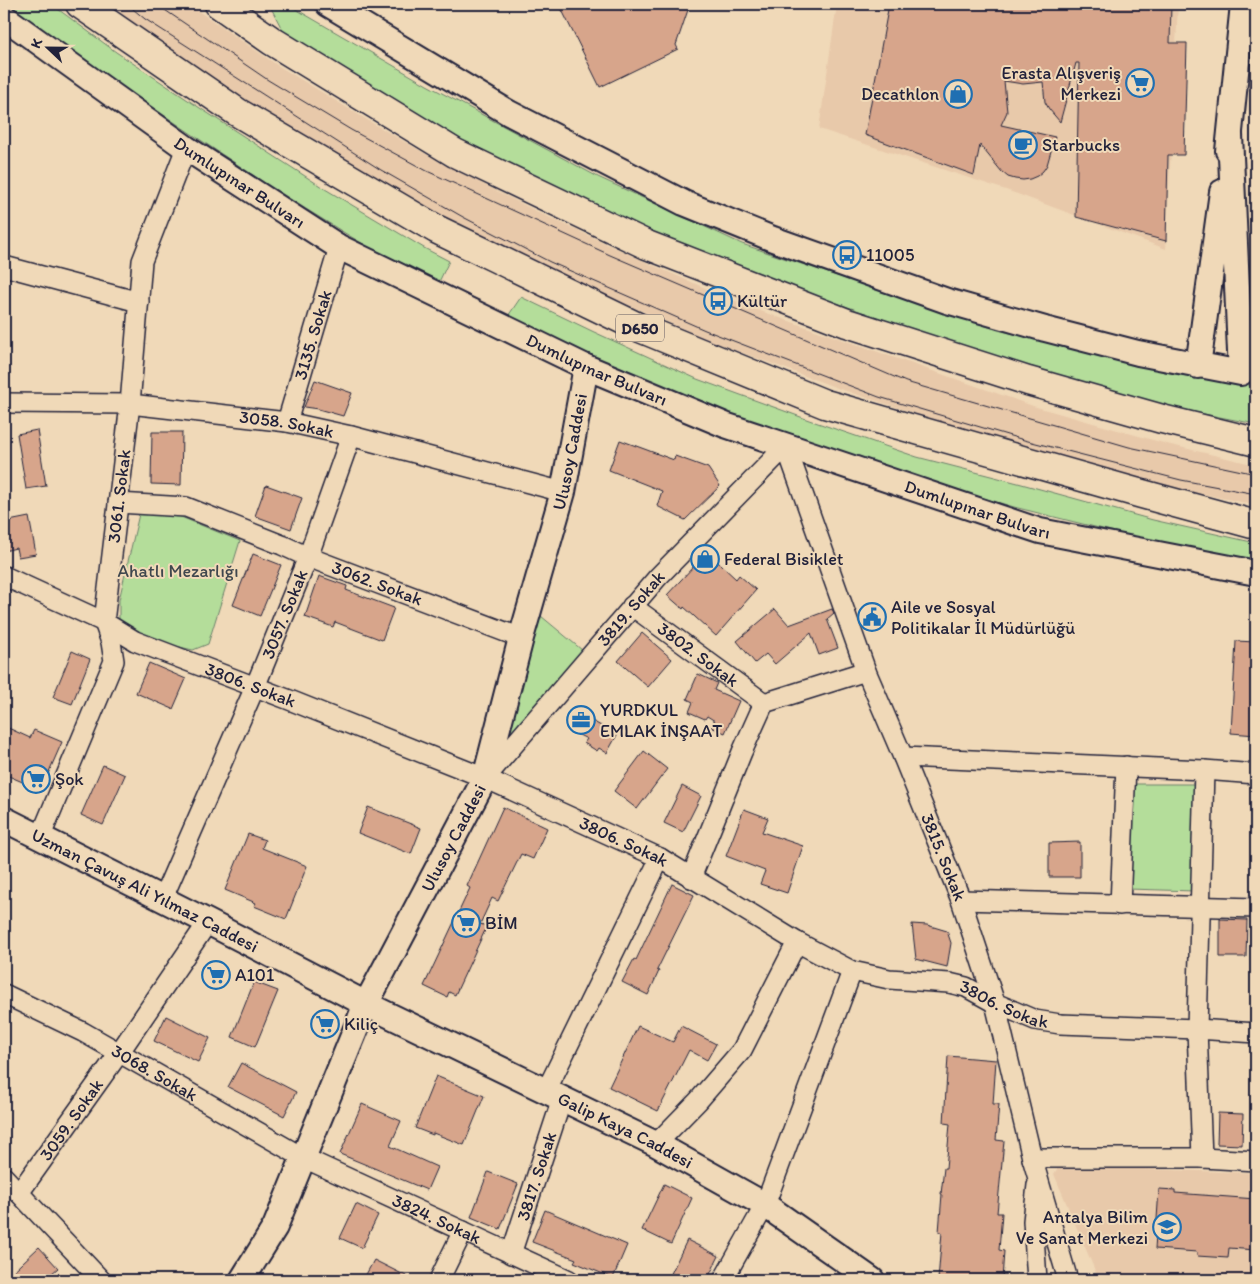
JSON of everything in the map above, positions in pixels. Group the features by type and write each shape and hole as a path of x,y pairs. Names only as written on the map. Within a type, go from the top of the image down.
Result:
{"highway":[{"name":"D650","path":"80,4 237,112 436,229 640,328 825,404 1256,525"},
{"path":"219,4 272,41 455,153 646,245 857,326 1028,381 1162,419 1256,442"},
{"path":"255,4 272,41"}],"street":[{"path":"328,4 509,113 684,203 773,239 947,301 1045,329 1128,351 1198,366 1249,374 1230,135"},
{"path":"1198,366 1230,135 1243,4"},
{"name":"Dumlupınar Bulvarı","path":"4,17 186,148 339,247 586,367 725,425 1040,530 1256,573"},
{"name":"3061. Sokak","path":"40,838 114,661 111,642 104,622 130,404 142,261 186,148"},
{"name":"3135. Sokak","path":"286,422 339,247"},
{"path":"4,266 139,302"},
{"name":"Ulusoy Caddesi","path":"242,1280 275,1226 366,1004 485,778 521,638 563,492 586,367"},
{"name":"3058. Sokak","path":"4,403 130,404 286,422 351,436 563,492"},
{"name":"3057. Sokak","path":"162,900 255,687 308,558 351,436"},
{"name":"3819. Sokak","path":"485,778 658,577 786,446"},
{"name":"3815. Sokak","path":"786,446 866,671 961,900 995,1003 1032,1158 1068,1280"},
{"name":"3062. Sokak","path":"118,503 186,507 282,545 308,558 521,638"},
{"name":"3806. Sokak","path":"4,576 104,622 135,641 485,778 660,858 797,942 852,971 889,979 949,983 966,988 1034,1020 1060,1024 1256,1033"},
{"name":"3802. Sokak","path":"632,606 764,703"},
{"path":"691,878 764,703 866,671"},
{"path":"903,757 1126,766 1256,774"},
{"path":"1120,904 1126,766"},
{"path":"1202,1158 1198,1029 1204,770"},
{"name":"Uzman Çavuş Ali Yılmaz Caddesi","path":"4,819 366,1004"},
{"name":"3817. Sokak","path":"512,1254 554,1095 660,858"},
{"path":"961,900 1256,908"},
{"name":"3059. Sokak","path":"19,1193 119,1053 208,922"},
{"path":"656,1144 698,1101 742,1050 797,942"},
{"path":"723,1280 765,1204 852,971"},
{"name":"3068. Sokak","path":"4,994 83,1032 302,1157"},
{"name":"Galip Kaya Caddesi","path":"366,1004 656,1144 765,1204 872,1280"},
{"name":"3824. Sokak","path":"302,1157 569,1280"},
{"path":"1032,1158 1202,1158 1256,1160"},
{"path":"1037,1280 1033,1221 1038,1176"},
{"path":"4,1177 101,1280"},
{"path":"439,1280 463,1231"}],"shaded area":[{"path":"103,4 188,4 277,65 443,164 540,213 749,307 1033,406 1167,444 1256,465 1256,505 1188,491 1109,470 958,427 843,390 716,343 573,281 447,219 366,176 237,99"},
{"path":"837,4 1178,4 1166,249 1009,191 819,129"},
{"name":"Antalya Bilim Ve Sanat Merkezi","path":"1059,1166 1256,1173 1256,1280 1099,1280 1054,1174"}],"green space":[{"path":"6,4 51,4 116,52 325,189 449,261 438,284 359,242 263,182 139,98"},
{"path":"269,4 287,4 427,85 598,177 742,244 998,330 1174,374 1256,386 1256,424 1131,400 959,346 788,286 672,241 462,140 284,33"},
{"path":"521,297 697,379 917,457 1153,520 1256,543 1256,563 1204,554 1014,507 811,448 654,386 506,319"},
{"name":"Ahatlı Mezarlığı","path":"139,514 176,515 240,541 208,644 193,650 145,639 119,624 119,600"},
{"path":"541,616 582,650 508,743 503,740"},
{"path":"1134,784 1196,784 1195,891 1128,889"}],"building":[{"path":"559,4 690,4 676,45 678,49 600,87"},
{"path":"889,4 1171,4 1170,43 1187,43 1184,155 1168,155 1166,241 1076,217 1079,63 1076,63 1060,122 1045,102 1043,82 1023,84 1004,81 1007,112 1001,125 1055,137 1047,165 1037,176 1030,179 1023,180 1008,177 980,145 974,175 865,135"},
{"path":"315,380 352,393 343,416 304,407"},
{"path":"37,430 46,486 26,489 17,434"},
{"path":"152,432 182,432 181,485 151,484"},
{"path":"620,440 674,460 675,456 708,468 720,486 685,520 657,506 662,491 609,470"},
{"path":"266,485 302,498 291,529 255,516"},
{"path":"29,517 36,554 18,557 16,548 4,551 4,522"},
{"path":"707,552 736,579 739,575 756,590 716,636 684,607 683,609 667,595"},
{"path":"253,554 281,565 260,616 233,605"},
{"path":"319,576 347,586 346,590 394,608 382,640 335,622 333,627 305,617"},
{"path":"775,609 789,625 832,609 834,613 827,619 838,648 819,655 811,633 775,664 766,654 755,663 737,641"},
{"path":"642,633 672,659 648,687 618,661"},
{"path":"1236,641 1256,642 1256,735 1231,733"},
{"path":"72,651 90,659 72,704 53,697"},
{"path":"149,663 186,679 173,709 136,693"},
{"path":"698,674 717,683 714,690 739,701 725,733 711,727 715,721 707,716 705,719 689,712 693,702 687,699"},
{"path":"578,713 617,735 607,753 599,748 597,751 584,743 587,739 569,730"},
{"path":"4,726 30,738 34,730 62,742 41,790 4,774"},
{"path":"644,751 667,769 637,809 614,791"},
{"path":"103,765 125,775 103,825 81,815"},
{"path":"682,786 701,796 683,832 664,823"},
{"path":"368,807 421,828 411,854 358,833"},
{"path":"503,807 547,828 533,859 521,854 498,901 492,898 480,924 487,926 455,995 449,992 447,997 424,986 470,888 467,886"},
{"path":"744,809 768,818 762,832 803,846 787,893 760,884 765,871 726,856"},
{"path":"248,834 265,840 262,848 307,866 286,919 254,906 256,903 225,890"},
{"path":"1080,842 1080,877 1049,877 1049,843"},
{"path":"672,884 694,895 657,970 659,971 648,995 622,982 634,959 636,960"},
{"path":"1220,919 1247,920 1246,957 1220,957"},
{"path":"912,924 927,925 947,931 951,943 947,967 916,959"},
{"path":"254,982 278,991 255,1047 232,1037"},
{"path":"166,1016 210,1038 198,1062 154,1041"},
{"path":"638,1026 673,1042 681,1026 716,1044 707,1060 689,1050 658,1111 609,1087"},
{"path":"948,1056 996,1060 993,1104 999,1104 996,1140 1004,1141 997,1213 1002,1213 999,1250 1004,1251 1002,1280 938,1280 942,1232 939,1232 941,1194 944,1168 946,1168 950,1124 944,1123"},
{"path":"241,1063 296,1092 284,1116 228,1087"},
{"path":"436,1076 484,1096 464,1145 415,1128"},
{"path":"362,1104 401,1121 390,1146 437,1167 427,1190 340,1154"},
{"path":"1218,1113 1243,1114 1242,1145 1217,1144"},
{"path":"488,1172 518,1184 500,1229 471,1217"},
{"path":"664,1184 692,1198 671,1244 642,1230"},
{"path":"1159,1189 1175,1190 1175,1193 1256,1199 1256,1250 1229,1248 1228,1258 1197,1256 1197,1252 1155,1249"},
{"path":"356,1204 378,1215 362,1248 340,1238"},
{"path":"545,1210 627,1245 613,1278 574,1262 576,1259 532,1242"},
{"path":"687,1240 719,1256 707,1280 668,1280"},
{"path":"39,1247 58,1268 44,1280 4,1280"},
{"path":"374,1260 414,1280 363,1280"}],"tram line":[{"path":"127,4 145,19 381,170 463,217 550,262 705,330 879,397 1024,440 1181,480 1256,494"},
{"path":"156,4 268,80 351,130 427,171 610,255 906,382 1129,447 1256,474"}],"place":[{"name":"Erasta Alışveriş Merkezi","path":"1140,83"},
{"name":"Decathlon","path":"958,94"},
{"name":"Starbucks","path":"1023,145"},
{"name":"11005","path":"847,255"},
{"name":"Kültür","path":"718,301"},
{"name":"Federal Bisiklet","path":"705,559"},
{"name":"Aile ve Sosyal Politikalar İl Müdürlüğü","path":"872,617"},
{"name":"YURDKUL EMLAK İNŞAAT","path":"581,720"},
{"name":"Şok","path":"36,779"},
{"name":"BİM","path":"466,923"},
{"name":"A101","path":"216,975"},
{"name":"Kiliç","path":"325,1024"},
{"name":"Antalya Bilim Ve Sanat Merkezi","path":"1167,1227"}]}
